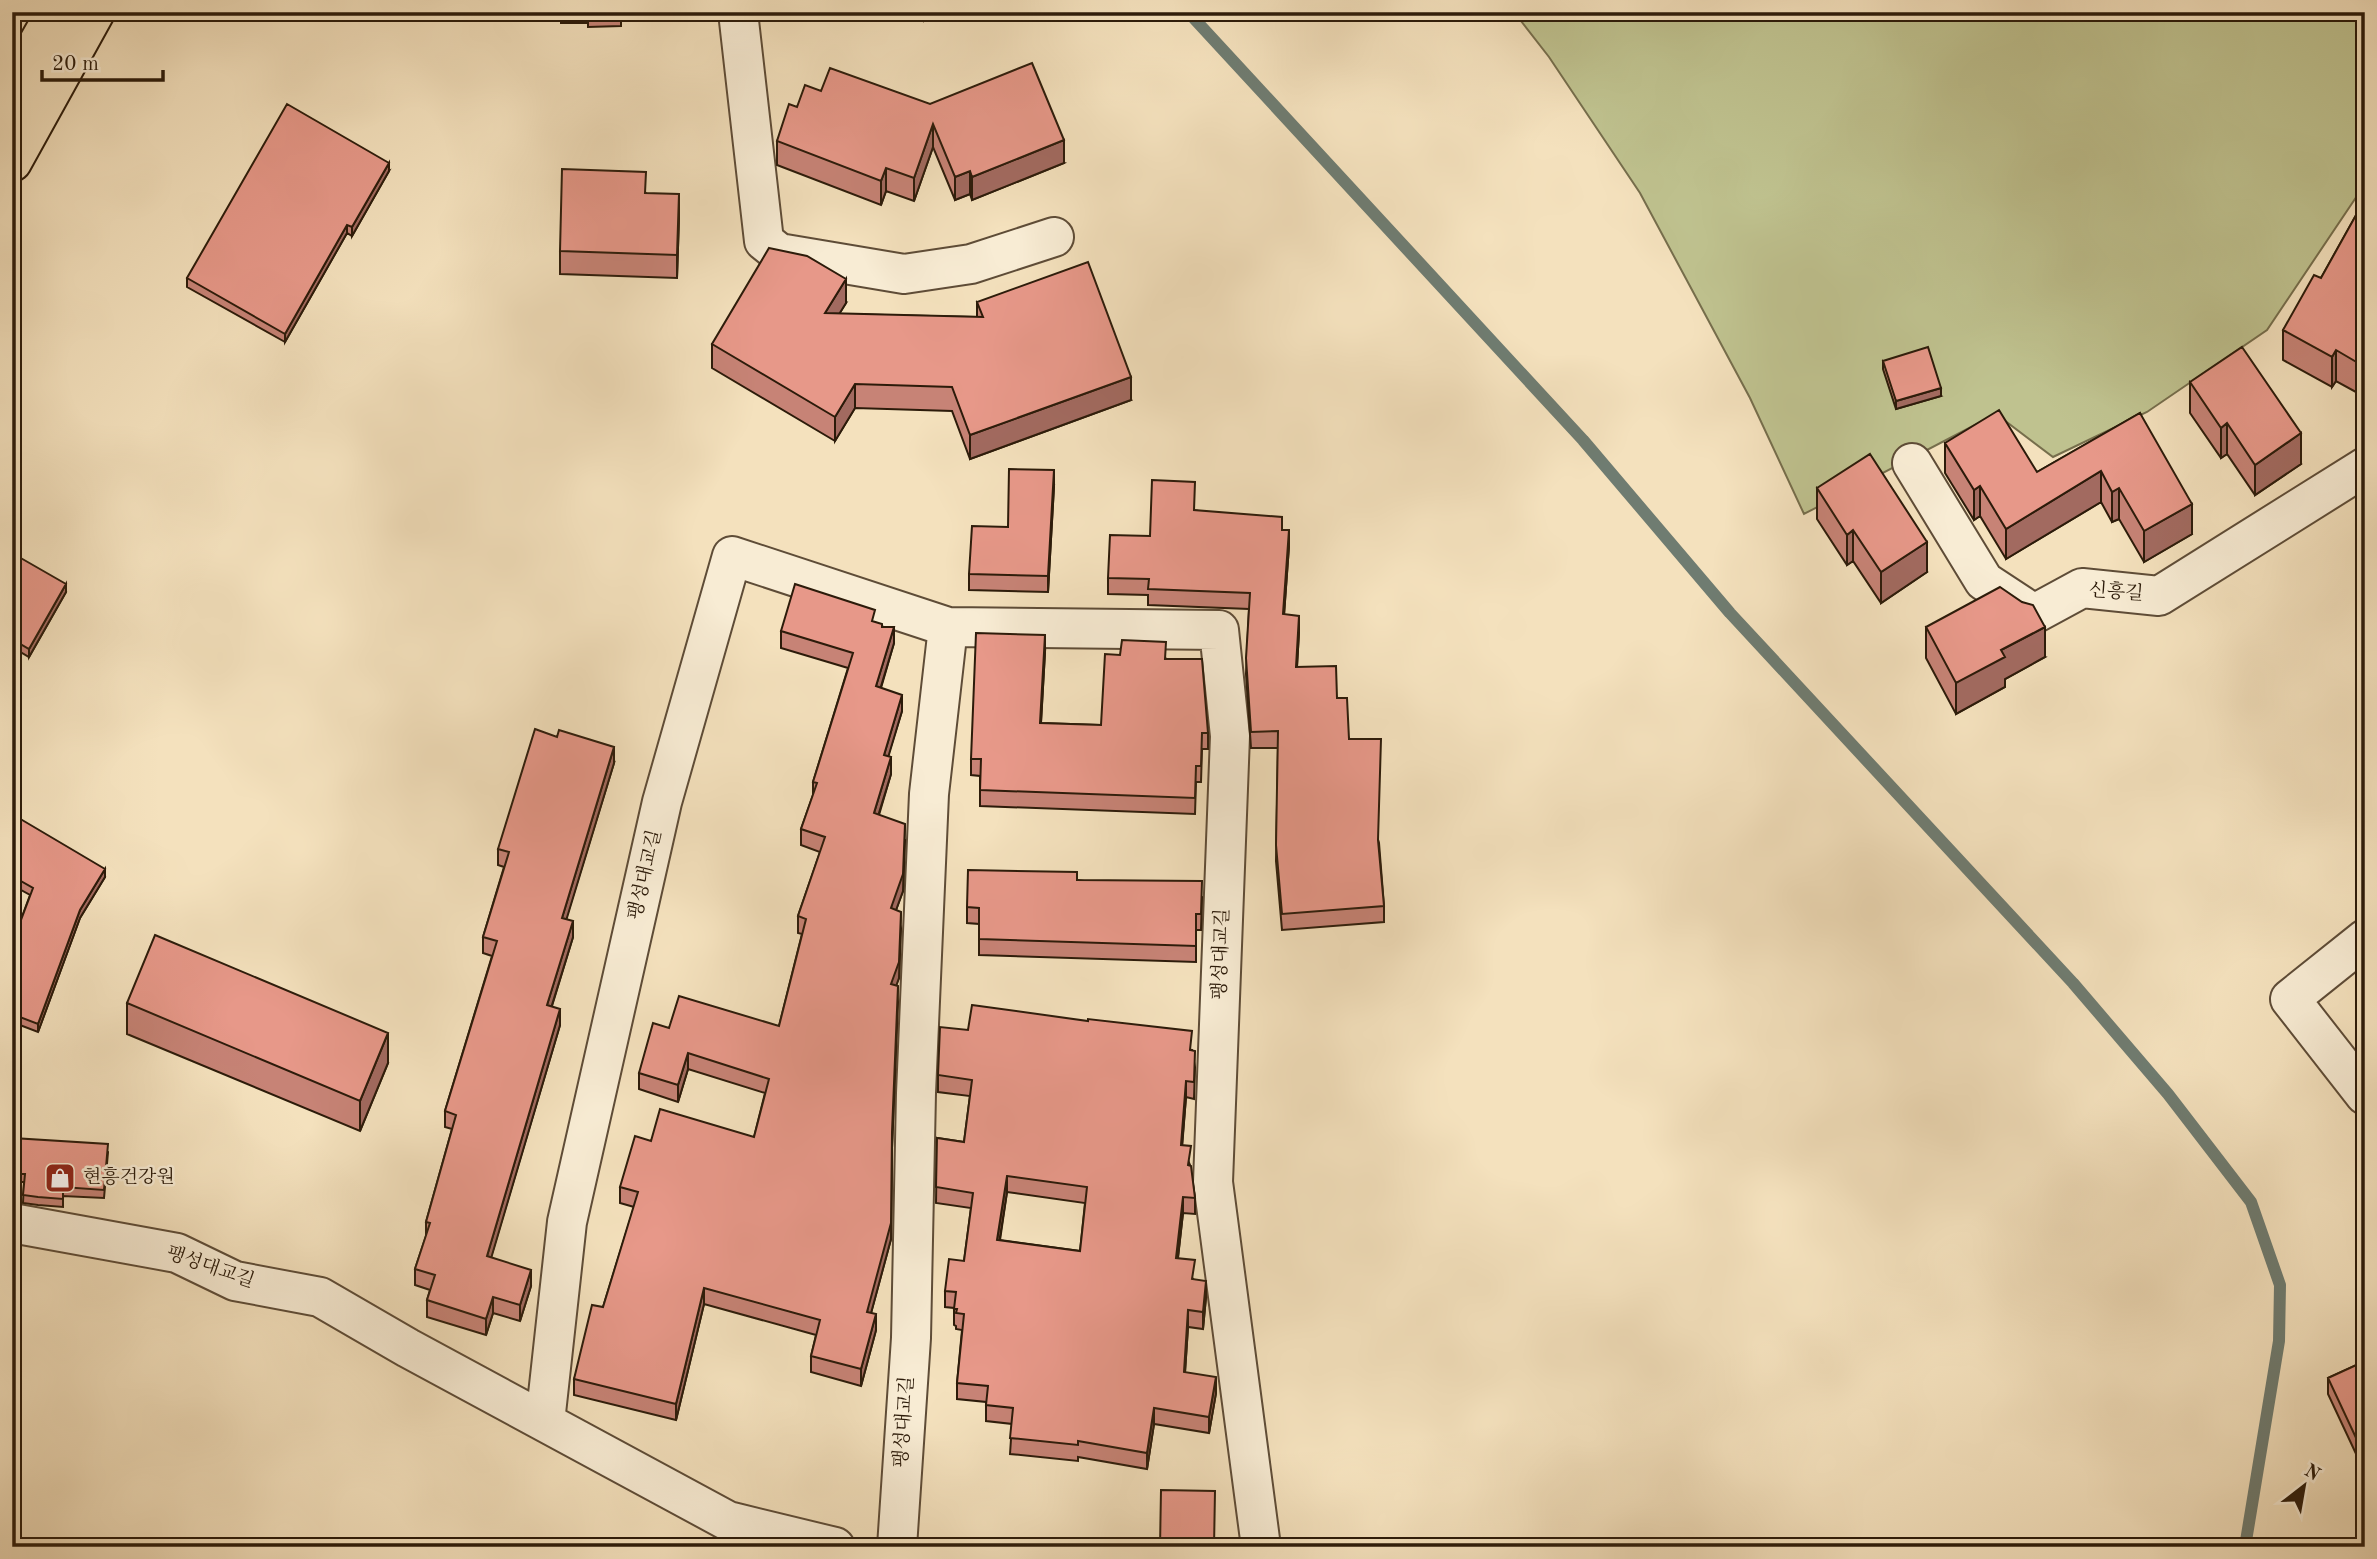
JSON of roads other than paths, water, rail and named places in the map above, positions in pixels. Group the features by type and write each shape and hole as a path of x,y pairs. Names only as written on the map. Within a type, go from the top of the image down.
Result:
{"main road":[{"path":"12,89 56,12"},
{"path":"12,163 95,12"}],"street":[{"path":"738,12 764,241 779,253 904,274 971,264 1054,237"},
{"name":"신흥길","path":"1912,463 1984,581 2034,614 2082,588 2159,596 2365,467"},
{"name":"팽성대교길","path":"545,1422 567,1222 662,802 732,556 948,627 1219,631 1230,736 1213,1181 1261,1547"},
{"name":"팽성대교길","path":"897,1547 911,1338 916,1093 929,794 948,627"},
{"path":"2365,939 2290,999 2365,1095"},
{"name":"팽성대교길","path":"12,1223 177,1253 235,1281 320,1297 408,1348 728,1521 835,1547"}],"waterway":[{"path":"1188,12 1583,440 1730,613 2073,983 2168,1094 2251,1202 2280,1285 2279,1341 2245,1547"}],"place":[{"name":"현흥건강원","path":"60,1178"}]}
